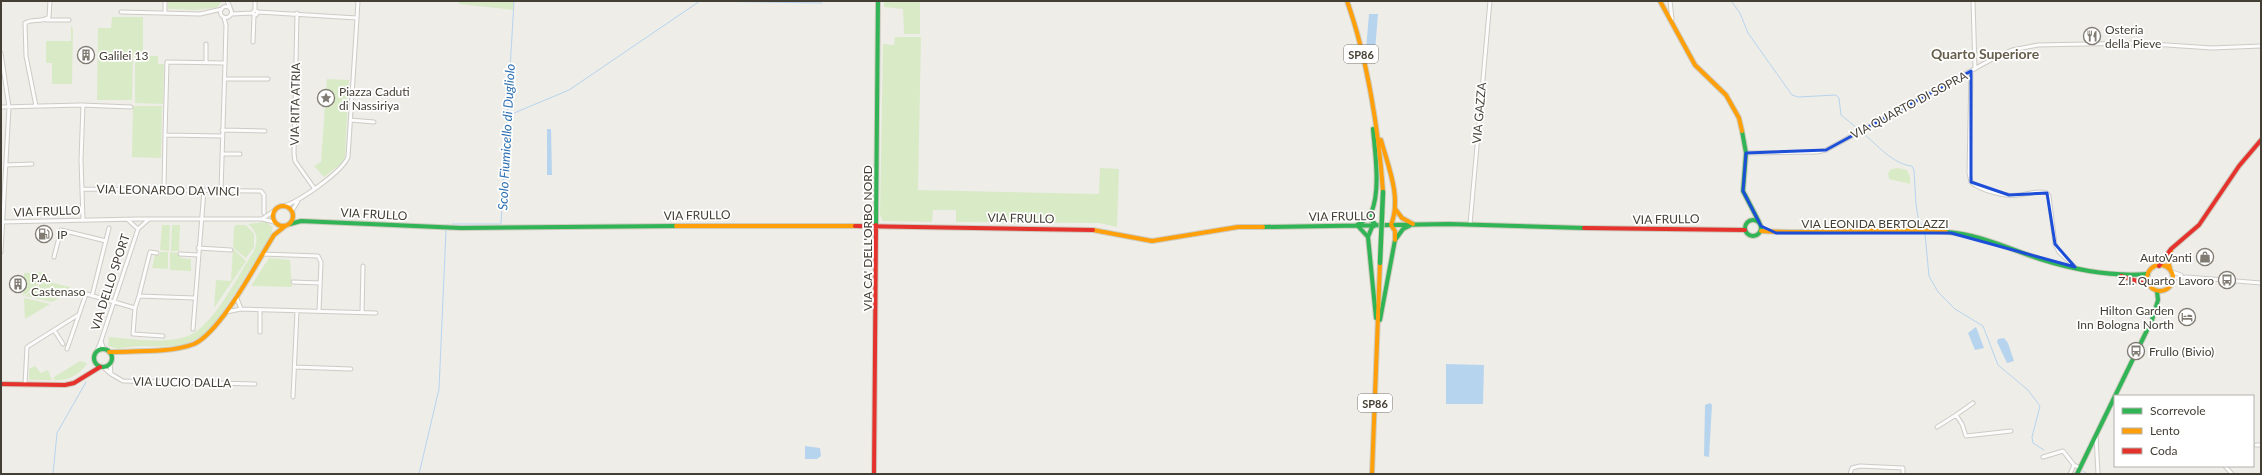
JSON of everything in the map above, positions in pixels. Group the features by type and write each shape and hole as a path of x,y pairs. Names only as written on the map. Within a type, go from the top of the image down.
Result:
{"street":[{"path":"46,20 49,17 50,1"},
{"path":"165,1 165,13"},
{"path":"226,25 223,17 223,8 227,1"},
{"path":"221,191 226,25 231,12 227,1"},
{"path":"255,1 257,11"},
{"path":"262,219 274,211 301,198 346,163 348,157 358,1"},
{"name":"VIA CA' DELL'ORBO NORD","path":"874,474 877,327 875,226 878,1"},
{"name":"SP86","path":"1347,1 1353,18 1382,164 1383,192 1372,474"},
{"name":"VIA GAZZA","path":"1470,224 1490,1"},
{"path":"1660,1 1695,65 1722,91 1733,105 1741,123 1746,152 1743,191 1760,224 1761,232 1753,236 1747,234 1745,228 1752,211"},
{"path":"1670,1 1672,19"},
{"path":"1973,1 1975,69"},
{"path":"121,12 212,12 223,8 231,12 253,14 257,11 357,18"},
{"path":"212,12 223,17"},
{"path":"223,17 231,12"},
{"name":"VIA RITA ATRIA","path":"297,13 294,154 295,161 314,188"},
{"path":"253,14 254,42"},
{"path":"36,106 26,56 25,23 28,21 69,20"},
{"name":"VIA QUARTO DI SOPRA","path":"1746,152 1817,152 1826,150 2012,50 2038,45 2137,43 2212,48 2261,46"},
{"path":"206,44 206,62"},
{"path":"1,53 9,107 1,252"},
{"path":"164,189 167,62 225,63"},
{"path":"1971,71 1969,173 1971,182 1979,187 2009,195 2047,193 2049,196 2054,244 2059,252 2075,267"},
{"path":"225,79 268,79"},
{"path":"83,105 81,160 83,189"},
{"path":"1,107 83,105 131,107"},
{"path":"1371,107 1386,160 1396,210 1402,218 1413,224"},
{"path":"1371,107 1376,158 1371,220 1376,225 1372,227 1368,237 1377,332"},
{"path":"350,120 374,122"},
{"path":"222,130 266,131"},
{"path":"165,135 222,136"},
{"path":"2159,266 2175,245 2199,224 2239,166 2261,140"},
{"path":"222,154 240,154"},
{"path":"1,167 32,164"},
{"name":"VIA LEONARDO DA VINCI","path":"83,220 83,189 262,191 264,213"},
{"path":"193,329 194,298 198,248 203,219 204,190"},
{"path":"90,371 96,353 101,350 122,352 180,348 193,344 213,331 274,235 290,224 292,213 301,198"},
{"path":"284,206 301,221"},
{"path":"1377,332 1395,240 1395,231 1391,225 1396,210"},
{"path":"274,211 274,235"},
{"path":"1368,237 1356,225 1367,218 1372,212"},
{"name":"VIA FRULLO","path":"2,222 127,219 262,219 275,223"},
{"name":"VIA DELLO SPORT","path":"127,219 138,227"},
{"name":"VIA DELLO SPORT","path":"96,353 138,227 138,219"},
{"name":"VIA DELLO SPORT","path":"138,227 150,219"},
{"path":"1749,221 1754,220 1760,224"},
{"name":"VIA FRULLO","path":"290,224 301,221 461,228 732,225 1091,229 1152,241 1238,227 1470,224 1660,231 1738,230 1745,228"},
{"path":"275,223 284,227"},
{"path":"1395,240 1403,229 1413,224"},
{"name":"VIA LEONIDA BERTOLAZZI","path":"1760,224 1776,233"},
{"path":"92,296 109,228"},
{"path":"54,257 61,230 106,241"},
{"name":"VIA LEONIDA BERTOLAZZI","path":"1761,232 1951,232 2001,245 2042,259 2113,274 2149,284"},
{"path":"2115,395 2155,311 2167,289 2172,284 2172,273 2168,260 2175,245"},
{"path":"198,248 231,250"},
{"path":"157,253 150,252 135,308 133,334 163,336"},
{"path":"180,254 198,255"},
{"path":"262,254 317,255 321,262 319,311"},
{"path":"362,312 363,266"},
{"path":"2167,289 2157,290 2149,284 2148,274 2152,268 2165,266 2172,273 2187,276 2261,284"},
{"name":"VIA LEONIDA BERTOLAZZI","path":"2113,274 2148,274"},
{"path":"294,282 320,283"},
{"path":"2155,311 2158,300 2157,290"},
{"path":"76,291 135,308"},
{"path":"67,349 86,294"},
{"path":"139,296 194,298"},
{"path":"236,296 239,309"},
{"path":"231,304 239,309"},
{"path":"226,312 239,309 376,313"},
{"path":"260,310 260,332"},
{"path":"293,397 297,311"},
{"path":"25,385 27,347 78,315"},
{"path":"54,330 63,344"},
{"name":"VIA DELLO SPORT","path":"101,341 108,351"},
{"path":"108,351 111,361 111,374"},
{"path":"1,384 65,385 81,379 90,371 101,367 122,352"},
{"path":"94,361 101,367"},
{"path":"294,366 351,369"},
{"name":"VIA LUCIO DALLA","path":"101,367 123,381 255,384"},
{"path":"2077,474 2114,398"},
{"path":"1938,427 1974,403"},
{"path":"1956,415 1962,424 1966,436 2011,431"},
{"path":"2096,436 2098,474"},
{"path":"2256,445 2261,445"},
{"path":"2043,457 2063,451 2074,465 2080,468"},
{"path":"2070,474 2074,465"},
{"path":"1850,474 1852,468 1860,466 1903,468 1903,474"}],"highlighted area":[{"path":"1971,71 1971,182 2009,195 2047,193 2055,244 2075,267 1951,233 1776,233 1761,226 1743,191 1746,153 1826,150"}],"green space":[{"path":"222,1 217,8 195,10 168,9 168,2"},
{"path":"459,1 514,1 514,10 459,4"},
{"path":"884,1 920,1 920,34 904,34 903,9 884,7"},
{"path":"112,17 143,17 143,55 133,55 132,100 97,100 98,28 111,28"},
{"path":"71,25 73,30 72,84 52,84 52,63 46,63 46,41 71,41"},
{"path":"895,37 921,37 918,190 1099,194 1100,168 1119,169 1117,227 1099,223 956,222 956,210 933,210 932,222 883,221 880,215 883,44 894,45"},
{"path":"135,56 158,56 158,64 164,64 163,104 135,103"},
{"path":"327,79 349,80 345,157 341,164 324,177 314,166 321,162"},
{"path":"133,106 162,106 161,158 132,157"},
{"path":"1898,168 1907,170 1910,177 1910,184 1889,179 1888,173 1891,169"},
{"path":"266,222 273,227 270,238 217,321 205,333 193,341 182,345 118,349 108,346 109,337 166,340 185,337 195,332 205,324 224,300 254,251 256,236 254,230 248,224"},
{"path":"162,225 170,225 169,251 160,250"},
{"path":"172,225 180,225 179,251 171,251"},
{"path":"236,225 246,225 254,234 254,247 246,258 233,248 234,227"},
{"path":"233,249 246,261 214,308 216,280 231,281"},
{"path":"160,252 168,252 168,269 152,268 155,255 160,255"},
{"path":"170,252 178,253 181,258 191,259 191,271 170,270"},
{"path":"269,258 290,260 292,287 251,286"},
{"path":"46,272 45,279 23,296 24,273"},
{"path":"45,281 70,287 68,293 52,302 25,296"},
{"path":"24,298 50,304 25,319"},
{"path":"80,361 87,363 77,374 69,378 54,380 54,377"},
{"path":"35,366 41,373 48,370 52,380 29,380 29,369"}],"water":[{"path":"1369,14 1378,14 1375,51 1366,49"},
{"path":"547,129 551,129 552,175 547,175"},
{"path":"1976,327 1984,348 1975,350 1968,333"},
{"path":"2004,338 2008,343 2014,361 2007,363 1997,342 1998,339"},
{"path":"1446,364 1484,365 1483,404 1446,404"},
{"path":"1710,403 1712,405 1709,457 1704,456 1705,405"},
{"path":"805,446 820,448 821,456 817,459 805,459"}],"waterway":[{"name":"Scolo Fiumicello di Dugliolo","path":"452,224 501,224 514,1"},
{"path":"507,116 569,90 700,1 822,3"},
{"path":"1731,1 1740,13 1748,33 1792,95 1798,97 1836,95 1839,98 1841,115 1858,129"},
{"path":"1863,133 1892,158 1905,165 1912,166 1914,170 1918,217 1923,228"},
{"name":"Scolo Fiumicello di Dugliolo","path":"419,474 439,389 446,230"},
{"path":"1925,234 1929,276 1938,292 1955,309 1983,326 1998,365 2028,390 2040,406 2032,437 2033,443 2044,450"},
{"path":"53,474 57,433 86,382"},
{"path":"2083,471 2087,474"}],"traffic: fast":[{"path":"876,225 878,1"},
{"path":"1368,237 1357,225 1370,215 1376,194 1376,160 1373,129"},
{"path":"1742,131 1746,153 1743,191 1759,222"},
{"path":"1380,263 1383,192"},
{"path":"1371,213 1371,220 1376,225 1372,227 1368,237 1376,318"},
{"path":"1750,220 1756,220 1761,225 1761,228 1759,234 1756,236 1750,236 1745,231 1745,225 1750,220"},
{"path":"290,224 301,221 461,228 676,226"},
{"path":"1380,320 1395,240 1403,229 1413,224"},
{"path":"1263,227 1449,224 1584,228"},
{"path":"1946,232 1958,233 1994,242 2040,259 2093,272 2134,275 2148,274"},
{"path":"2115,395 2152,320 2158,300 2157,291"},
{"path":"103,349 109,352 112,358 109,364 103,367 97,364 94,358 97,352 103,349"},
{"path":"2077,474 2114,398"}],"traffic: slow":[{"path":"1347,1 1360,46 1371,95 1383,192"},
{"path":"1660,1 1695,65 1726,95 1739,118 1742,131"},
{"path":"1381,140 1395,193 1394,215 1391,225 1395,231 1395,240"},
{"path":"279,206 287,206 293,212 293,216 293,220 287,226 279,226 273,220 273,212 279,206"},
{"path":"1396,210 1402,218 1413,224"},
{"path":"676,226 855,226"},
{"path":"109,352 175,349 194,344 204,337 216,326 238,295 274,235 284,227"},
{"path":"1093,230 1152,241 1238,227 1263,227"},
{"path":"1761,231 1807,232 1900,230 1946,232"},
{"path":"2170,269 2168,260 2171,251"},
{"path":"1372,474 1380,263"},
{"path":"2160,265 2169,269 2173,278 2169,287 2160,291 2151,287 2147,278 2151,269 2160,265"}],"traffic: jam":[{"path":"2159,266 2171,249 2199,225 2239,166 2261,140"},
{"path":"874,474 876,225"},
{"path":"855,226 1093,230"},
{"path":"1584,228 1745,230"},
{"path":"2121,276 2149,285"},
{"path":"1,384 65,385 74,383 100,367"}],"place":[{"name":"Osteria della Pieve","path":"2092,36"},
{"name":"Galilei 13","path":"86,55"},
{"name":"Piazza Caduti di Nassiriya","path":"326,98"},
{"name":"IP","path":"44,234"},
{"name":"AutoVanti","path":"2205,257"},
{"name":"Z.I. Quarto Lavoro","path":"2227,280"},
{"name":"P.A. Castenaso","path":"18,284"},
{"name":"Hilton Garden Inn Bologna North","path":"2187,317"},
{"name":"Frullo (Bivio)","path":"2136,351"}],"district":[{"name":"Quarto Superiore","path":"1985,53"}]}
